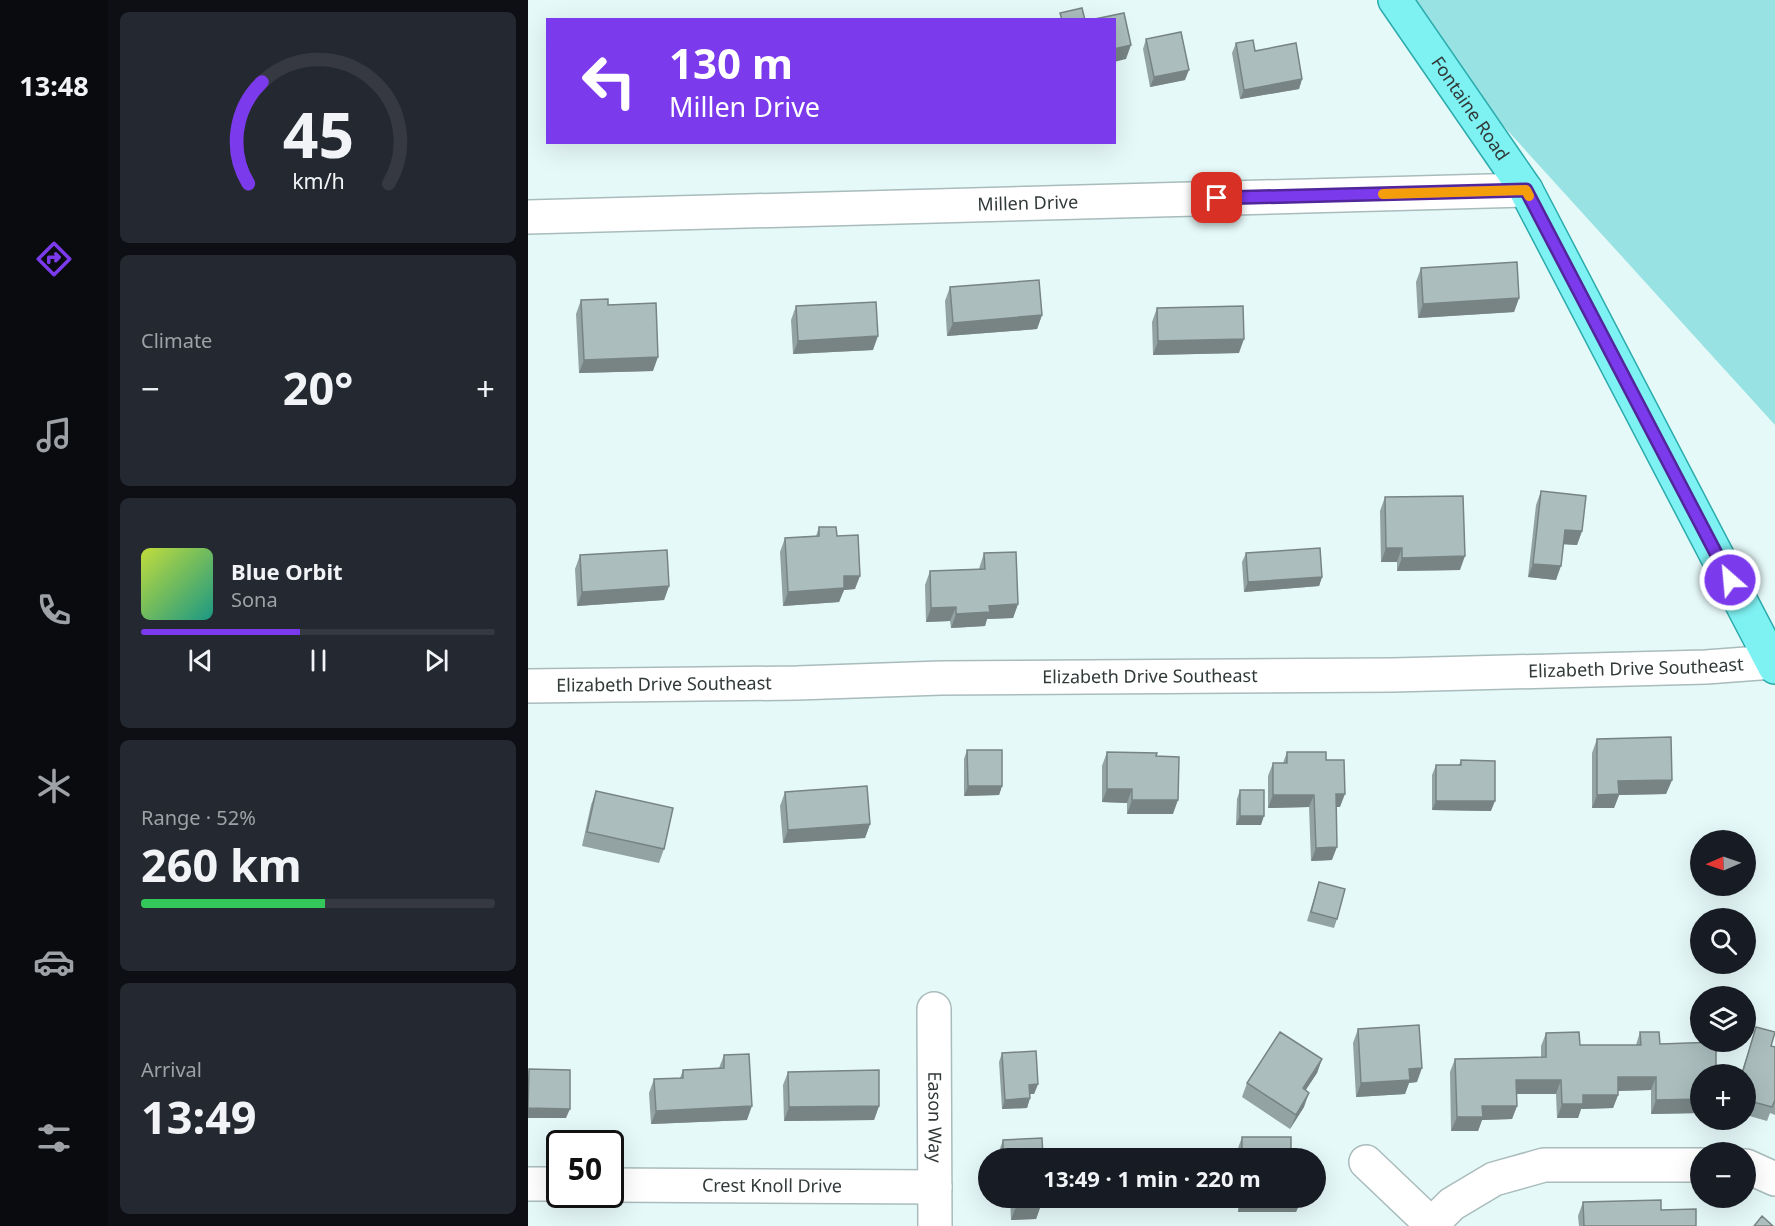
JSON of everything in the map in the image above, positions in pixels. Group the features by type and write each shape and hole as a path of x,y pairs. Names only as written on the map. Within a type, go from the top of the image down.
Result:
{"main road":[{"name":"Fontaine Road","path":"1395,0 1526,190 1774,664"}],"street":[{"name":"Millen Drive","path":"528,217 1526,190"},
{"name":"Elizabeth Drive Southeast","path":"528,686 797,683 941,678 1393,675 1774,664"},
{"name":"Eason Way","path":"934,1009 935,1226"},
{"path":"1366,1162 1430,1225 1452,1204 1494,1179 1544,1165 1690,1165"},
{"path":"1756,1170 1775,1179"},
{"path":"528,1184 546,1184"},
{"name":"Crest Knoll Drive","path":"624,1185 935,1187"}],"shaded area":[{"path":"1389,0 1775,0 1775,425"}],"building":[{"path":"1082,8 1084,18 1061,18 1060,13"},
{"path":"1124,13 1131,45 1116,49 1116,18 1100,18"},
{"path":"1181,32 1189,70 1154,77 1146,39"},
{"path":"1253,40 1255,51 1296,43 1302,79 1244,90 1236,43"},
{"path":"1517,262 1519,298 1423,304 1421,268"},
{"path":"1039,280 1042,315 953,323 950,287"},
{"path":"608,299 608,305 656,303 658,357 584,360 581,300"},
{"path":"876,302 878,336 798,341 796,306"},
{"path":"1243,306 1244,339 1158,341 1157,308"},
{"path":"1541,491 1586,496 1582,531 1565,530 1561,566 1533,564"},
{"path":"1463,496 1465,556 1402,558 1402,548 1386,548 1385,497"},
{"path":"819,527 836,527 837,536 858,535 860,576 844,576 844,588 788,592 785,538 819,536"},
{"path":"1320,548 1322,577 1248,582 1246,553"},
{"path":"667,550 669,586 582,592 580,555"},
{"path":"1016,552 1018,604 989,606 990,612 956,614 956,607 931,608 930,571 985,569 984,553"},
{"path":"1671,737 1672,780 1618,781 1619,794 1597,795 1597,739"},
{"path":"967,750 1002,750 1002,786 968,786"},
{"path":"1107,752 1157,753 1156,756 1179,757 1178,800 1132,800 1132,789 1107,789"},
{"path":"1287,752 1326,752 1326,760 1344,760 1345,794 1336,794 1337,847 1316,848 1314,795 1273,795 1273,763 1287,763"},
{"path":"1461,760 1495,761 1495,801 1436,801 1436,765 1461,765"},
{"path":"867,786 870,824 788,830 785,792"},
{"path":"1240,790 1264,790 1264,816 1240,816"},
{"path":"596,791 673,808 664,849 587,832"},
{"path":"1319,882 1345,889 1337,919 1311,912"},
{"path":"1419,1025 1422,1068 1409,1069 1410,1080 1361,1083 1358,1029"},
{"path":"1756,1027 1775,1032 1771,1046 1775,1047 1775,1100 1772,1107 1756,1103 1756,1064 1745,1064 1749,1052 1756,1052"},
{"path":"1280,1032 1322,1059 1303,1088 1309,1093 1296,1115 1247,1083"},
{"path":"1579,1032 1580,1045 1641,1045 1640,1032 1659,1032 1660,1044 1690,1043 1690,1052 1716,1052 1716,1064 1690,1064 1690,1099 1656,1100 1656,1077 1618,1077 1618,1095 1583,1095 1583,1104 1562,1104 1561,1080 1516,1080 1517,1106 1482,1106 1483,1117 1457,1117 1455,1059 1546,1057 1546,1033"},
{"path":"1036,1051 1038,1084 1029,1085 1030,1098 1005,1100 1002,1053"},
{"path":"749,1054 752,1106 656,1111 654,1079 683,1078 683,1070 724,1068 724,1055"},
{"path":"529,1069 570,1070 570,1109 528,1108"},
{"path":"879,1070 879,1106 789,1107 788,1072"},
{"path":"1242,1137 1291,1137 1291,1148 1242,1148"},
{"path":"1042,1138 1042,1148 1003,1148 1003,1140"},
{"path":"1661,1200 1661,1210 1696,1209 1696,1226 1584,1226 1583,1202"},
{"path":"1762,1216 1773,1226 1754,1226"}],"slow traffic":[{"path":"1383,194 1526,190 1529,196"}],"route":[{"path":"1217,198 1526,190 1730,580"}]}
